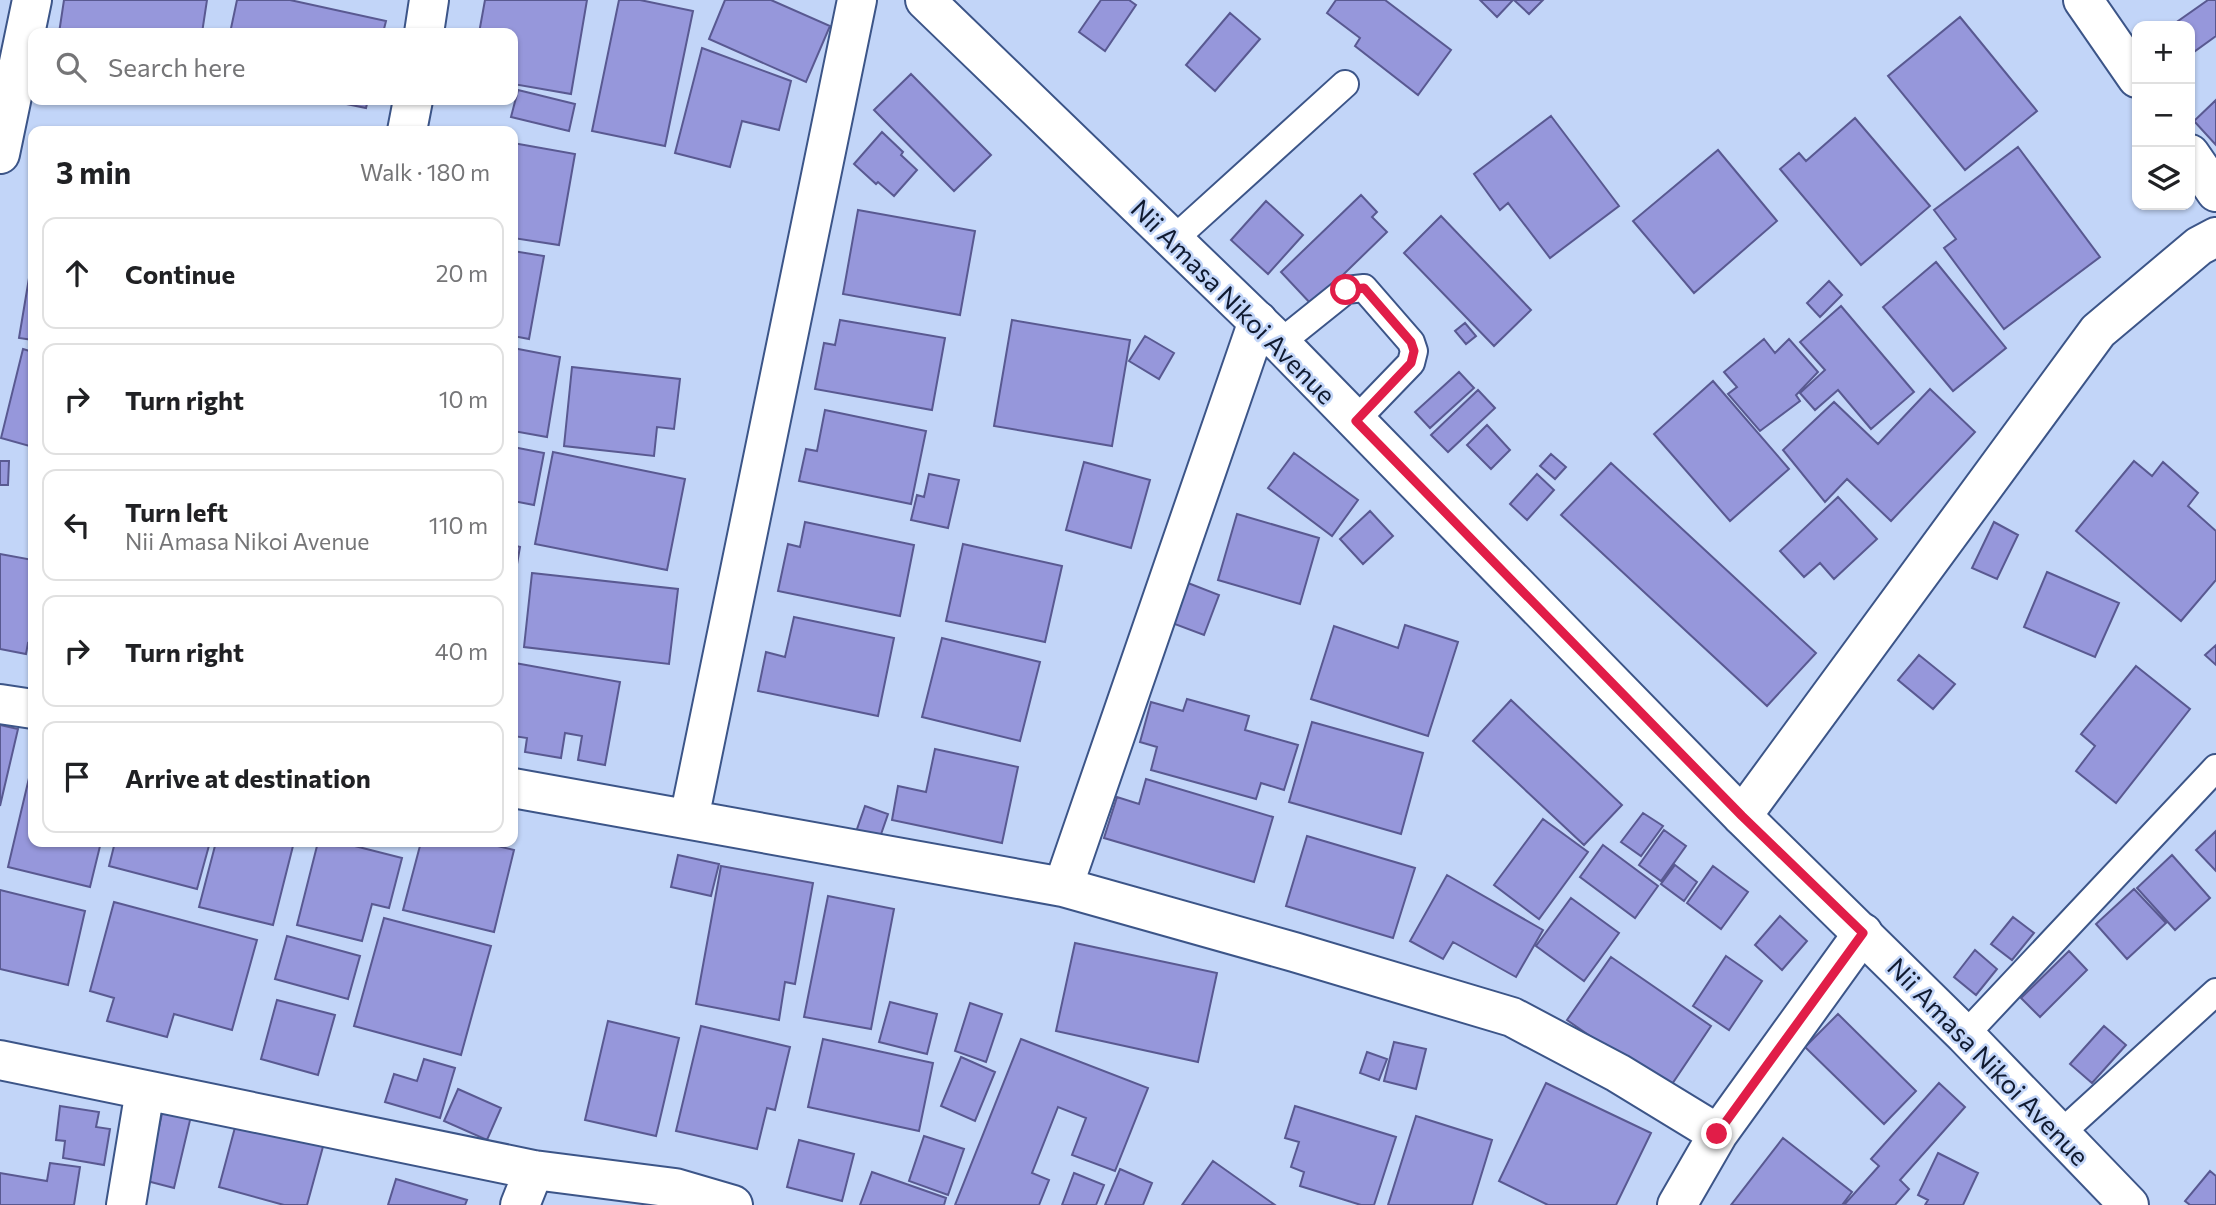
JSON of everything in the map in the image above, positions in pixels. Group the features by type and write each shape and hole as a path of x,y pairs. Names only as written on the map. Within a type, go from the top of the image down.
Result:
{"street":[{"path":"0,154 32,0"},
{"path":"425,28 429,0"},
{"path":"689,819 857,0"},
{"name":"Nii Amasa Nikoi Avenue","path":"925,0 1269,332 1742,816 1965,1035 2129,1205"},
{"path":"2083,0 2132,71"},
{"path":"408,126 412,105"},
{"path":"2195,161 2216,192"},
{"path":"1742,816 2098,331 2210,250"},
{"path":"1063,887 1269,332"},
{"path":"0,704 28,708"},
{"path":"518,789 1063,887 1293,952 1513,1017 1618,1073 1717,1134"},
{"path":"1677,1205 1717,1134 1863,933"},
{"path":"0,1060 534,1170 675,1188 733,1205"},
{"path":"127,1205 145,1090"},
{"path":"520,1205 534,1170"}],"lane":[{"path":"1173,240 1345,84"},
{"path":"1269,332 1346,290 1364,288 1411,342 1414,351 1411,363 1356,421"},
{"path":"1965,1035 2216,768"},
{"path":"2060,1135 2216,992"}],"building":[{"path":"64,0 207,0 203,28 60,28"},
{"path":"237,0 290,0 386,21 384,28 231,28"},
{"path":"485,0 587,0 571,94 518,85 518,28 480,28"},
{"path":"619,0 640,0 693,11 665,146 592,131"},
{"path":"725,0 771,0 830,26 806,82 709,39"},
{"path":"1101,0 1129,0 1136,5 1105,51 1079,32"},
{"path":"1336,0 1385,0 1451,50 1418,95 1355,46 1360,38 1327,13"},
{"path":"1480,0 1513,0 1497,17"},
{"path":"1514,0 1543,0 1529,14"},
{"path":"2208,0 2216,0 2216,36 2195,51 2195,21 2178,21"},
{"path":"1230,13 1260,39 1215,91 1186,65"},
{"path":"1960,17 2037,111 1965,170 1888,76"},
{"path":"702,48 791,81 779,130 742,121 730,167 675,153"},
{"path":"911,74 991,155 954,191 874,110"},
{"path":"518,90 575,104 569,131 511,117 514,105 518,105"},
{"path":"2216,100 2216,145 2195,122"},
{"path":"1551,116 1619,206 1550,258 1508,203 1500,210 1474,174"},
{"path":"1855,118 1930,206 1861,265 1780,169 1799,153 1806,161"},
{"path":"882,132 917,170 894,196 854,164"},
{"path":"518,144 575,154 559,245 518,239"},
{"path":"2018,147 2100,257 2004,329 1944,248 1956,239 1934,210"},
{"path":"1718,150 1777,221 1694,293 1633,221"},
{"path":"1361,195 1377,212 1372,217 1387,232 1312,305 1281,272"},
{"path":"1266,201 1303,235 1268,274 1231,240"},
{"path":"858,210 975,231 960,315 843,294"},
{"path":"1441,216 1531,310 1494,346 1404,253"},
{"path":"518,252 544,256 529,339 518,337"},
{"path":"1936,262 2006,348 1953,391 1883,307"},
{"path":"1829,281 1842,295 1820,317 1807,303"},
{"path":"28,284 28,339 19,338"},
{"path":"1841,306 1914,392 1871,429 1838,390 1815,410 1800,393 1825,370 1800,342"},
{"path":"840,320 945,338 932,410 815,389 824,343 835,345"},
{"path":"1012,320 1130,340 1112,446 994,426"},
{"path":"1465,323 1476,336 1466,344 1455,331"},
{"path":"1145,336 1174,353 1159,379 1129,361"},
{"path":"1764,339 1775,353 1789,339 1818,372 1796,395 1800,401 1760,431 1728,394 1737,387 1724,372"},
{"path":"23,349 28,350 28,446 1,438"},
{"path":"518,349 560,357 547,437 518,432"},
{"path":"572,367 680,379 674,429 657,427 654,456 564,446"},
{"path":"1459,372 1474,388 1430,428 1415,412"},
{"path":"1713,381 1789,469 1730,521 1654,434"},
{"path":"1930,389 1975,432 1891,521 1847,479 1825,502 1783,450 1834,402 1878,444"},
{"path":"1478,390 1495,408 1448,452 1431,435"},
{"path":"825,410 926,431 911,504 799,481 806,449 817,451"},
{"path":"1487,425 1510,450 1491,469 1467,445"},
{"path":"518,448 544,453 534,505 518,502"},
{"path":"553,452 685,479 667,570 535,544"},
{"path":"1294,453 1358,500 1332,536 1268,488"},
{"path":"1551,454 1566,467 1555,479 1540,466"},
{"path":"0,461 9,461 8,485 0,485"},
{"path":"2134,461 2152,476 2163,462 2198,493 2188,506 2216,531 2216,580 2181,621 2076,531"},
{"path":"1084,462 1150,480 1131,548 1066,530"},
{"path":"1611,463 1816,653 1767,706 1561,515"},
{"path":"929,474 959,480 948,528 911,520 917,495 924,497"},
{"path":"1537,474 1554,490 1527,520 1510,504"},
{"path":"1838,497 1877,539 1834,579 1820,563 1804,577 1780,551"},
{"path":"1370,511 1393,536 1363,564 1340,539"},
{"path":"1237,514 1319,538 1300,604 1218,580"},
{"path":"805,522 914,545 900,616 778,591 788,544 800,547"},
{"path":"1994,522 2018,535 1997,579 1972,568"},
{"path":"963,544 1062,566 1045,642 946,621"},
{"path":"0,554 28,559 28,643 26,654 0,649"},
{"path":"2047,572 2119,603 2095,657 2024,627"},
{"path":"532,573 678,589 669,664 524,647"},
{"path":"1188,583 1219,595 1204,635 1172,623"},
{"path":"794,617 894,638 878,716 758,691 766,652 785,657"},
{"path":"1405,625 1458,642 1428,736 1311,699 1334,626 1398,648"},
{"path":"942,638 1040,662 1020,741 922,717"},
{"path":"2216,645 2216,665 2205,655"},
{"path":"1919,655 1955,684 1933,709 1898,680"},
{"path":"518,664 620,682 605,765 578,760 582,736 565,733 561,758 525,752 527,738 518,737"},
{"path":"2136,666 2190,709 2116,803 2076,771 2095,746 2081,734"},
{"path":"1187,699 1249,716 1245,730 1298,745 1284,790 1261,783 1256,799 1151,770 1157,747 1140,742 1151,702 1183,711"},
{"path":"1511,700 1622,805 1584,845 1473,741"},
{"path":"1312,722 1423,753 1401,834 1289,802"},
{"path":"0,725 18,729 0,806"},
{"path":"935,749 1018,767 1002,843 892,820 898,786 926,792"},
{"path":"1146,779 1273,817 1254,882 1104,838 1117,797 1139,804"},
{"path":"28,782 28,847 100,847 90,887 8,867"},
{"path":"865,806 888,814 879,840 856,832"},
{"path":"1643,813 1663,826 1641,856 1621,842"},
{"path":"1543,819 1588,852 1539,919 1494,885"},
{"path":"1664,830 1686,846 1661,881 1639,865"},
{"path":"2216,831 2216,871 2196,850"},
{"path":"1307,836 1415,868 1393,938 1286,906"},
{"path":"1603,845 1658,886 1635,918 1580,877"},
{"path":"114,847 209,847 197,889 109,866"},
{"path":"215,847 293,847 273,925 199,907"},
{"path":"317,847 359,847 402,858 389,908 372,904 362,941 297,925"},
{"path":"420,847 502,847 514,850 494,932 403,910"},
{"path":"678,855 719,864 711,896 671,887"},
{"path":"2172,855 2210,898 2175,930 2137,888"},
{"path":"1675,865 1697,882 1684,901 1661,884"},
{"path":"721,866 813,883 795,984 785,982 779,1020 696,1004"},
{"path":"1713,866 1748,892 1721,929 1687,903"},
{"path":"1447,875 1543,930 1516,977 1453,942 1443,959 1410,941"},
{"path":"2134,889 2166,923 2127,959 2096,924"},
{"path":"0,890 85,911 68,985 0,969"},
{"path":"828,896 894,909 871,1029 804,1017"},
{"path":"1571,898 1619,933 1584,981 1536,946"},
{"path":"114,902 257,940 232,1030 174,1014 167,1037 107,1021 114,998 90,991"},
{"path":"1780,916 1807,941 1782,970 1755,945"},
{"path":"2013,917 2034,933 2012,960 1991,944"},
{"path":"384,918 491,946 461,1055 354,1026"},
{"path":"287,936 360,956 348,999 275,979"},
{"path":"1075,943 1217,973 1198,1062 1056,1031"},
{"path":"1975,950 1997,969 1976,995 1954,977"},
{"path":"2069,951 2087,970 2040,1017 2021,998"},
{"path":"1726,956 1762,981 1729,1030 1693,1006"},
{"path":"1611,957 1711,1026 1668,1090 1567,1020"},
{"path":"277,1000 335,1015 318,1075 261,1059"},
{"path":"890,1002 937,1014 927,1054 879,1042"},
{"path":"970,1003 1002,1014 986,1062 955,1051"},
{"path":"1838,1014 1916,1091 1884,1124 1805,1047"},
{"path":"608,1021 679,1038 656,1136 585,1120"},
{"path":"701,1026 790,1047 775,1110 767,1108 757,1149 676,1131"},
{"path":"2104,1026 2126,1045 2092,1083 2070,1064"},
{"path":"823,1039 933,1063 919,1131 808,1107"},
{"path":"1021,1039 1148,1088 1115,1171 1072,1155 1086,1118 1058,1107 1032,1173 1049,1180 1039,1205 955,1205"},
{"path":"1394,1042 1426,1049 1416,1089 1384,1081"},
{"path":"1367,1052 1387,1059 1379,1080 1360,1073"},
{"path":"961,1057 995,1072 975,1121 941,1106"},
{"path":"424,1059 455,1068 440,1118 385,1102 394,1074 417,1081"},
{"path":"1546,1083 1651,1133 1616,1205 1548,1205 1499,1181"},
{"path":"1939,1083 1965,1107 1900,1180 1909,1189 1895,1205 1844,1205 1879,1166 1871,1159"},
{"path":"458,1089 501,1108 487,1140 444,1121"},
{"path":"60,1106 99,1112 96,1127 110,1129 104,1165 63,1158 65,1141 56,1140"},
{"path":"1295,1106 1396,1137 1374,1205 1361,1205 1300,1186 1304,1172 1291,1167 1299,1142 1285,1138"},
{"path":"163,1109 191,1116 174,1188 147,1181"},
{"path":"1416,1116 1492,1140 1472,1205 1388,1205"},
{"path":"237,1120 324,1143 307,1205 284,1205 219,1187"},
{"path":"924,1136 964,1149 948,1195 909,1181"},
{"path":"1783,1138 1852,1192 1842,1205 1731,1205"},
{"path":"799,1140 854,1154 842,1201 787,1187"},
{"path":"1938,1153 1978,1173 1963,1205 1925,1205 1928,1200 1918,1195"},
{"path":"1213,1161 1275,1205 1182,1205"},
{"path":"50,1163 80,1167 74,1205 0,1205 0,1173 47,1181"},
{"path":"1120,1169 1152,1183 1143,1205 1105,1205"},
{"path":"2210,1171 2216,1176 2216,1205 2190,1205 2185,1201"},
{"path":"872,1172 946,1198 944,1205 860,1205"},
{"path":"1074,1173 1104,1185 1096,1205 1062,1205"},
{"path":"396,1179 467,1200 465,1205 388,1205"}],"route":[{"path":"1346,290 1364,288 1411,342 1414,351 1411,363 1356,421 1742,816 1863,933 1717,1134"}]}
